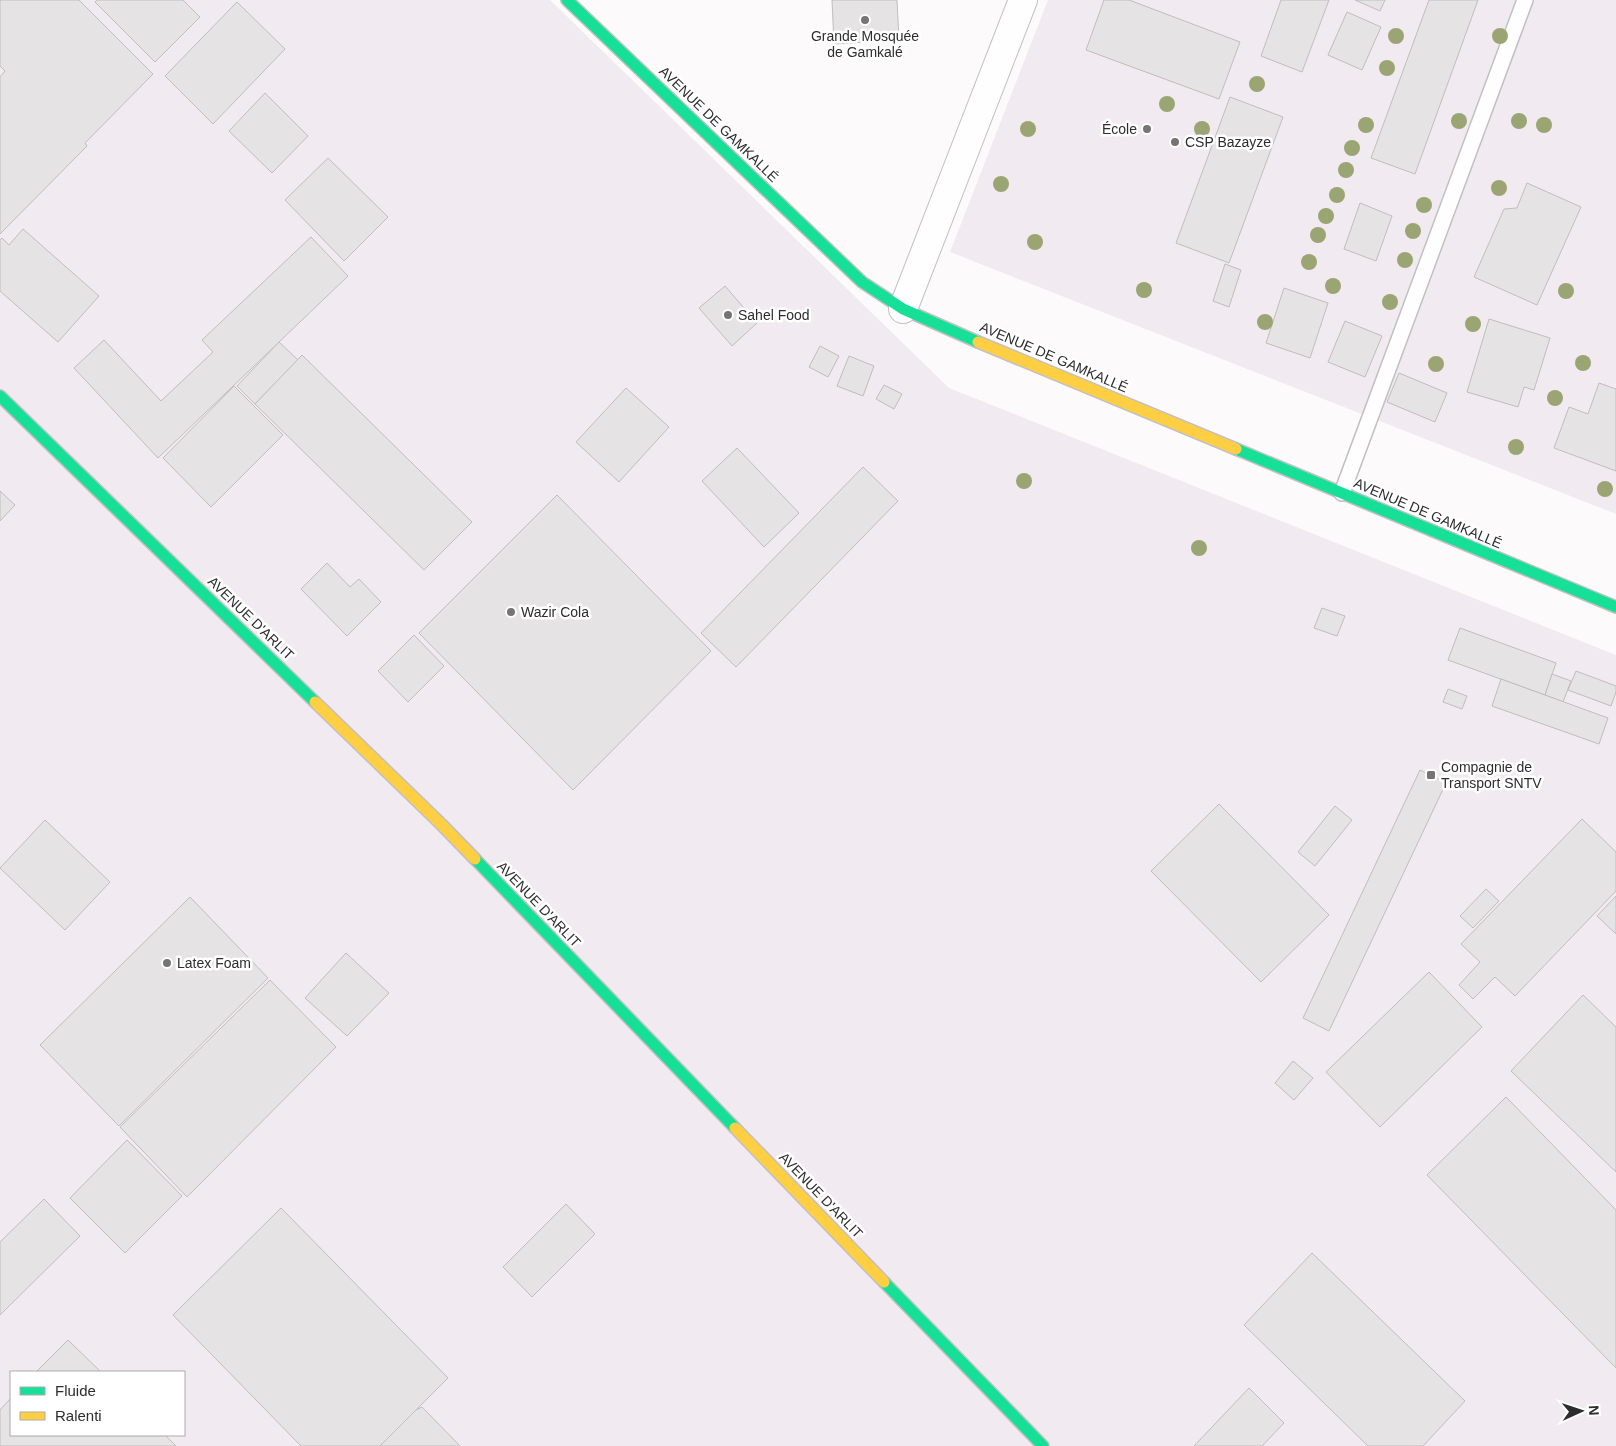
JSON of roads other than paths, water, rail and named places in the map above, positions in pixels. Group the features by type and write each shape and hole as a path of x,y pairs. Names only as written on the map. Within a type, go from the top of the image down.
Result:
{"street":[{"name":"AVENUE DE GAMKALLÉ","path":"567,0 862,282 902,309 1616,607"},
{"path":"902,309 1023,0"},
{"name":"AVENUE D'ARLIT","path":"0,396 441,824 1043,1446"}],"lane":[{"path":"1342,493 1525,0"}],"place":[{"name":"Grande Mosquée de Gamkalé","path":"865,20"},
{"name":"École","path":"1147,129"},
{"name":"CSP Bazayze","path":"1175,142"},
{"name":"Sahel Food","path":"728,315"},
{"name":"Wazir Cola","path":"511,612"},
{"name":"Compagnie de Transport SNTV","path":"1431,775"},
{"name":"Latex Foam","path":"167,963"}]}
